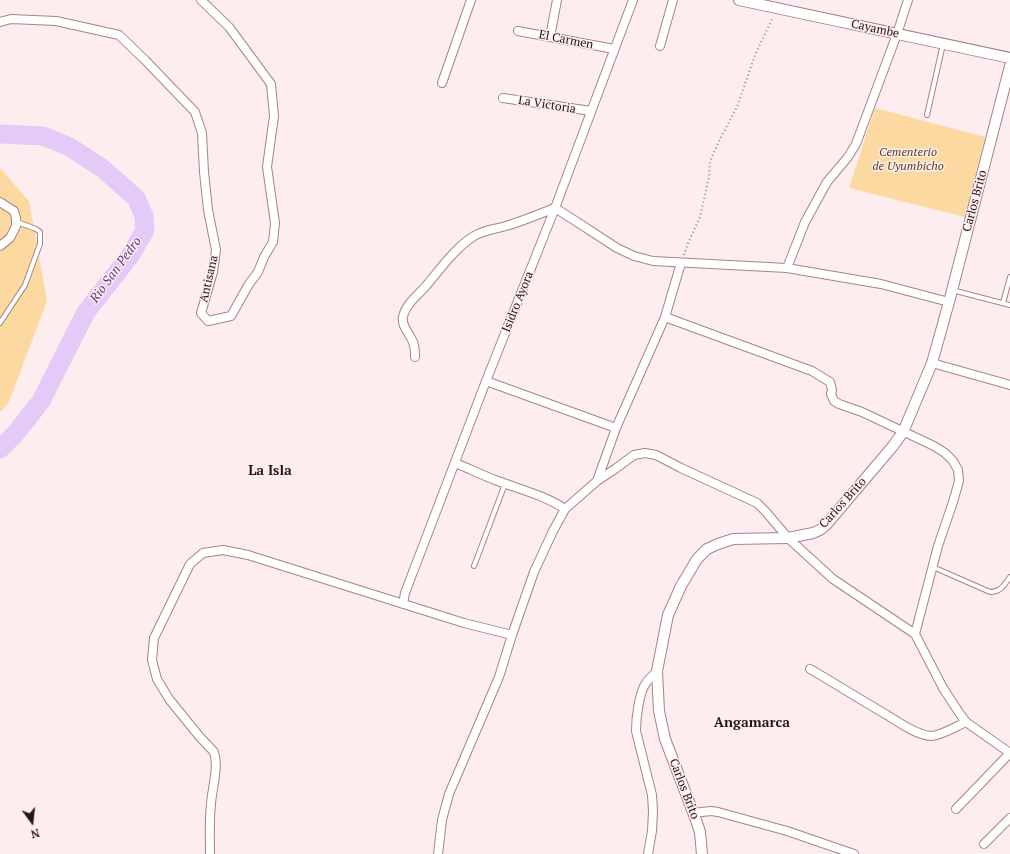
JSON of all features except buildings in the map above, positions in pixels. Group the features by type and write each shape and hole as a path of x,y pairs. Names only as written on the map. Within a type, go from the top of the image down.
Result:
{"street":[{"name":"Antisana","path":"0,22 12,19 56,22 118,34 196,112 202,133 208,210 216,250 213,272 201,313 208,321 231,316 249,284 258,272 264,257 273,242 275,223 268,167 274,116 271,84 229,27 201,0"},
{"path":"442,83 471,0"},
{"path":"550,37 557,0"},
{"name":"Isidro Ayora","path":"403,604 405,593 486,381 555,208 633,0"},
{"path":"660,46 673,0"},
{"name":"Cayambe","path":"739,0 778,4 897,34 1010,58"},
{"path":"787,268 805,222 827,182 848,157 856,144 897,34 908,0"},
{"name":"El Carmen","path":"518,31 614,49"},
{"name":"Carlos Brito","path":"702,854 700,832 665,739 659,711 657,671 668,615 681,586 697,559 708,549 718,544 733,540 788,538 813,533 820,530 826,525 904,432 932,363 1010,66"},
{"name":"La Victoria","path":"503,98 591,111"},
{"path":"0,202 14,211 16,218 16,226 10,238 0,246"},
{"path":"415,357 413,342 404,327 402,320 403,316 407,307 454,253 476,235 555,208 617,248 634,256 653,261 787,268 881,284 949,302"},
{"path":"597,481 616,428 665,317 681,263"},
{"path":"665,317 812,371 830,382 832,390 831,394 834,401 862,412 934,446 945,453 952,461 958,470 959,481 938,546 915,634"},
{"path":"932,363 1010,385"},
{"path":"486,381 616,428"},
{"path":"438,854 442,820 449,794 499,678 534,572 553,532 565,509 597,481 634,455 645,453 656,456 757,503 788,538 833,579 915,634 943,688 966,722 1010,753 956,809"},
{"path":"455,463 540,496 558,504 565,509"},
{"path":"210,854 210,804 215,770 215,755 169,699 157,679 152,660 154,638 190,564 203,553 223,550 248,555 464,623 512,635"},
{"path":"810,669 908,728 925,735 932,736 940,734 966,722"},
{"path":"648,854 652,831 652,795 636,731 636,722 643,690 646,683 657,671"},
{"path":"693,813 711,811 718,812 787,831 854,854"},
{"path":"984,844 1010,818"}],"lane":[{"path":"926,115 943,44"},
{"path":"0,323 25,285 40,244 40,235 36,228 16,222"},
{"path":"1004,303 1010,277"},
{"path":"952,290 1010,305"},
{"path":"474,566 506,484"},
{"path":"932,567 990,592 999,591 1010,577"}],"path":[{"path":"681,263 700,217 709,177 710,161 737,107 755,55 778,4"}],"green space":[{"name":"Cementerio de Uyumbicho","path":"875,108 985,137 965,217 849,188"},
{"path":"0,168 29,201 47,301 9,402 0,412"}],"waterway":[{"name":"Rio San Pedro","path":"0,134 43,136 68,146 102,168 136,198 144,216 145,230 130,256 86,312 41,401 15,434 0,449"}],"district":[{"name":"La Isla","path":"270,471"},
{"name":"Angamarca","path":"752,723"}]}
